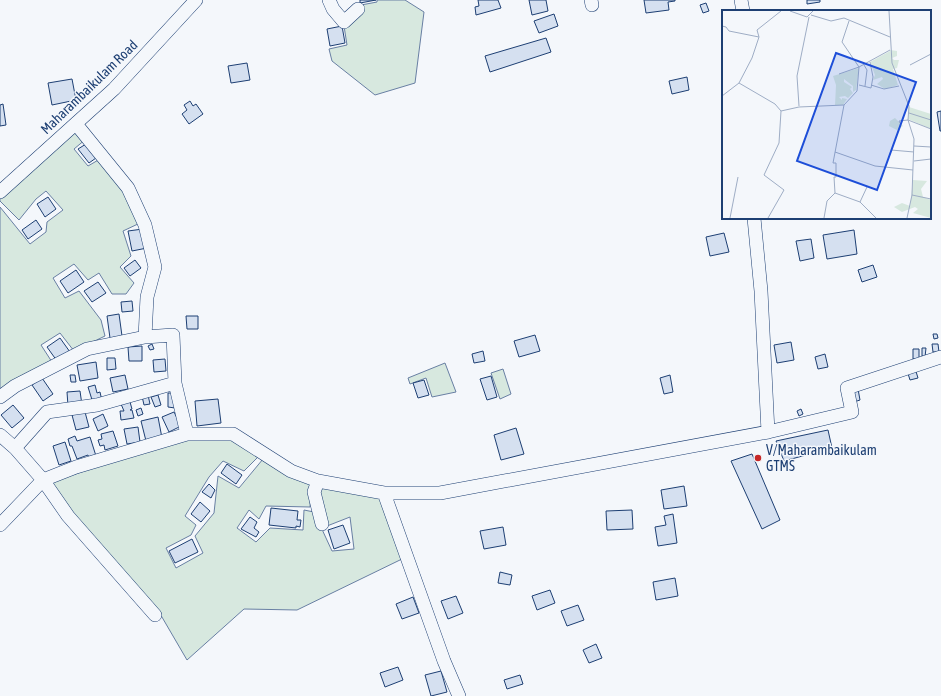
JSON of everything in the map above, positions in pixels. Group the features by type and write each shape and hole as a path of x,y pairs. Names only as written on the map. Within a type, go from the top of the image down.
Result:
{"street":[{"name":"Maharambaikulam Road","path":"0,192 114,89 196,0"},
{"path":"329,0 333,9 344,22 358,9"},
{"path":"740,0 743,10"},
{"path":"76,124 128,188 145,225 155,267 147,297 145,337"},
{"path":"754,219 761,291 768,432"},
{"path":"0,397 15,386 87,348 145,337 173,335 175,383 187,434"},
{"path":"0,525 43,480 76,467 187,434 233,434 291,471 318,481 384,493 440,493 768,432 852,412 847,388 941,357"},
{"path":"15,448 47,412 96,405 175,383"},
{"path":"0,435 15,448 43,480 68,516 155,615"},
{"path":"318,481 314,492 322,524"},
{"path":"384,493 441,653 459,696"}],"shaded area":[{"path":"377,0 405,0 424,12 415,83 375,95 332,61 329,49 347,45 344,26 361,5 377,2"},
{"path":"76,127 86,139 74,149 88,166 100,159 124,189 140,223 123,231 131,256 120,267 134,283 126,294 112,294 99,273 88,280 74,264 53,278 65,298 79,291 101,320 105,336 74,351 60,333 41,345 52,362 0,394 0,207 30,244 46,232 47,222 63,210 46,191 36,199 19,220 0,201 0,196"},
{"path":"445,363 456,392 432,397 426,378 410,384 408,378"},
{"path":"503,369 511,394 500,399 491,373"},
{"path":"187,437 230,439 258,457 244,471 223,461 209,477 185,516 196,525 191,535 166,548 176,568 203,553 195,536 214,513 218,476 239,488 263,459 314,481 311,491 310,507 266,506 259,519 249,510 237,528 256,542 270,528 303,530 304,510 314,512 332,551 354,549 350,517 327,526 319,504 320,483 380,495 402,559 297,610 244,609 187,660 159,612 70,511 51,482"}],"building":[{"path":"360,0 376,0 360,3"},
{"path":"478,0 498,0 501,8 476,15 475,7 479,6"},
{"path":"529,0 546,0 548,11 532,15"},
{"path":"644,0 675,1 668,2 669,10 646,13"},
{"path":"807,0 820,0 820,2 807,4"},
{"path":"706,3 709,11 703,13 700,5"},
{"path":"554,14 558,26 539,33 534,21"},
{"path":"342,26 345,43 330,46 327,29"},
{"path":"546,38 551,52 490,72 485,56"},
{"path":"247,63 250,80 231,83 228,66"},
{"path":"687,77 689,90 672,94 669,81"},
{"path":"72,79 76,100 52,105 48,83"},
{"path":"190,101 193,106 196,104 203,114 189,124 182,114 187,110 184,105"},
{"path":"3,104 6,125 0,126 0,105"},
{"path":"941,111 941,131 940,131 937,112"},
{"path":"86,144 96,158 89,163 78,149"},
{"path":"48,197 56,209 45,217 37,204"},
{"path":"36,220 42,229 28,239 22,230"},
{"path":"143,229 147,248 132,251 128,231"},
{"path":"854,230 857,254 827,259 823,235"},
{"path":"724,233 729,252 710,256 706,237"},
{"path":"811,239 814,258 800,261 796,241"},
{"path":"135,260 141,268 130,276 124,268"},
{"path":"873,265 877,277 862,282 858,270"},
{"path":"76,270 84,282 68,293 60,281"},
{"path":"98,282 106,293 92,302 84,291"},
{"path":"132,301 133,311 122,312 121,302"},
{"path":"119,314 122,336 110,338 107,316"},
{"path":"186,316 198,316 198,329 187,329"},
{"path":"933,334 937,334 938,338 934,339"},
{"path":"535,335 540,351 519,357 514,341"},
{"path":"60,338 70,352 57,361 47,347"},
{"path":"791,342 794,360 777,363 774,345"},
{"path":"152,344 154,349 150,350 148,346"},
{"path":"932,344 938,344 939,352 933,352"},
{"path":"142,346 142,361 129,361 128,347"},
{"path":"922,348 926,348 925,357 922,356"},
{"path":"913,349 919,349 919,359 913,359"},
{"path":"483,351 485,361 474,363 472,354"},
{"path":"825,354 828,367 818,369 815,357"},
{"path":"107,358 115,358 116,369 107,370"},
{"path":"165,359 166,371 154,372 153,360"},
{"path":"96,362 98,378 80,381 77,365"},
{"path":"914,365 918,378 910,380 906,367"},
{"path":"70,375 75,375 76,382 71,382"},
{"path":"125,375 128,389 113,392 110,378"},
{"path":"670,375 673,392 664,394 660,378"},
{"path":"491,376 497,397 487,400 480,379"},
{"path":"42,378 53,394 43,401 32,385"},
{"path":"424,380 429,395 418,398 413,383"},
{"path":"95,385 97,393 100,392 102,401 93,403 88,387"},
{"path":"858,389 860,400 854,402 851,390"},
{"path":"80,391 82,405 68,406 67,392"},
{"path":"168,393 175,393 175,408 168,407"},
{"path":"148,395 150,404 144,405 142,396"},
{"path":"158,395 161,405 155,407 151,397"},
{"path":"218,399 221,423 197,426 195,401"},
{"path":"130,402 132,409 130,410 132,410 134,418 121,420 120,411 124,411 121,404"},
{"path":"13,405 24,418 12,428 1,415"},
{"path":"141,408 143,414 138,416 136,410"},
{"path":"801,409 803,414 799,416 797,411"},
{"path":"85,412 89,427 76,430 72,415"},
{"path":"174,412 181,426 169,432 162,417"},
{"path":"103,414 108,426 98,431 93,419"},
{"path":"158,417 162,438 146,441 141,421"},
{"path":"138,427 140,442 127,444 124,429"},
{"path":"516,428 524,454 501,460 494,435"},
{"path":"828,430 832,448 784,461 776,441"},
{"path":"113,431 118,446 105,450 104,445 100,446 98,440 102,439 101,434"},
{"path":"75,436 77,441 90,437 96,456 89,458 88,455 77,459 68,439"},
{"path":"65,442 71,461 59,465 53,446"},
{"path":"752,454 780,520 762,529 731,461"},
{"path":"227,464 242,475 236,484 221,473"},
{"path":"209,484 215,490 211,498 202,492"},
{"path":"684,486 687,506 664,509 661,490"},
{"path":"200,502 210,511 201,522 191,514"},
{"path":"271,508 298,511 297,520 301,520 300,527 296,526 296,528 269,525"},
{"path":"632,510 633,529 607,530 606,511"},
{"path":"673,514 677,543 658,546 655,527 666,525 664,516"},
{"path":"250,517 257,522 254,528 259,532 256,537 241,529"},
{"path":"343,525 350,543 334,549 328,530"},
{"path":"503,527 506,545 484,549 480,531"},
{"path":"192,539 198,552 175,563 169,551"},
{"path":"500,572 512,575 510,585 498,583"},
{"path":"675,578 678,596 656,600 653,582"},
{"path":"550,590 555,603 537,610 532,596"},
{"path":"456,596 463,613 448,619 441,601"},
{"path":"413,597 419,613 402,619 396,604"},
{"path":"578,605 584,620 567,626 561,611"},
{"path":"596,644 602,658 589,663 583,650"},
{"path":"398,667 403,680 385,687 380,673"},
{"path":"441,671 447,692 431,696 425,675"},
{"path":"520,675 523,684 507,689 504,680"}],"place":[{"name":"V/Maharambaikulam GTMS","path":"758,458"}]}
